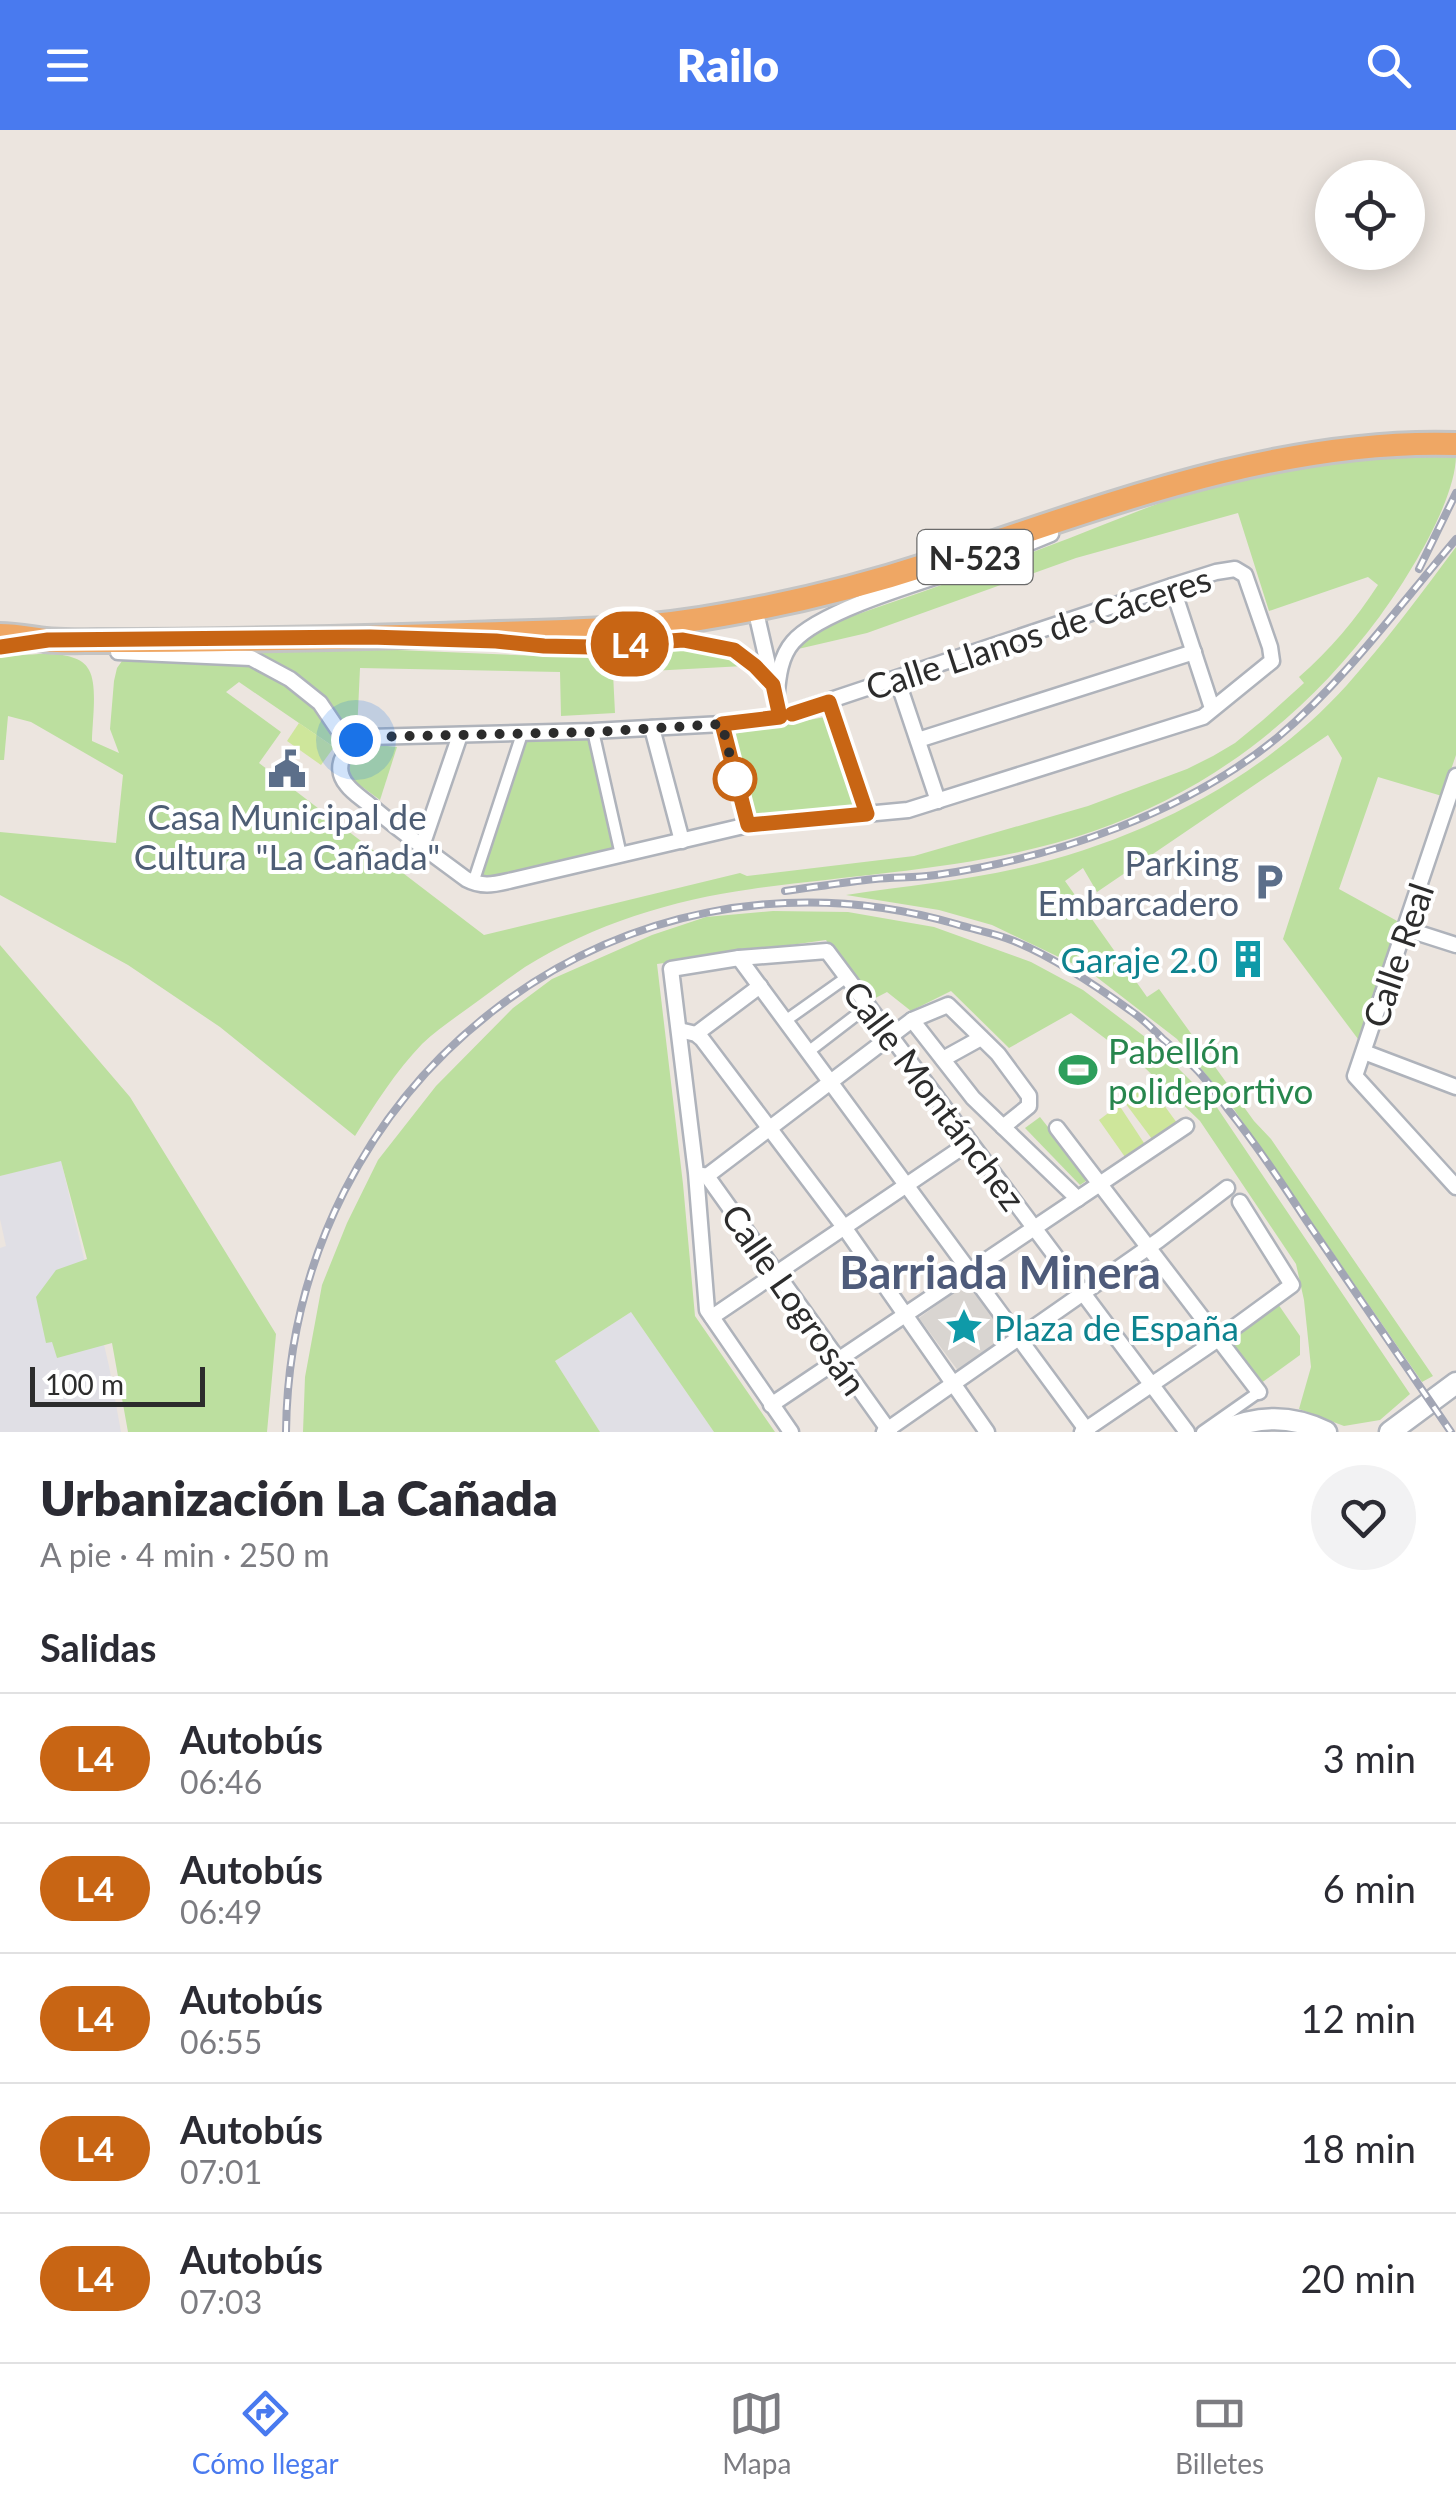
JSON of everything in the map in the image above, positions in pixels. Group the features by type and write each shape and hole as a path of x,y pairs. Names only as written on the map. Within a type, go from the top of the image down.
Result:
{"highway":[{"name":"N-523","path":"4,643 625,629 722,616 925,566 1040,525 1188,482 1290,459 1365,448 1448,444"},
{"name":"N-523","path":"370,637 544,642 648,636 758,621 860,596 1188,482"}],"main road":[{"path":"1390,1432 1456,1384"},
{"path":"1409,1432 1456,1397"},
{"path":"1219,1432 1245,1422 1276,1419 1305,1422 1326,1432"},
{"path":"1248,1432 1276,1428 1293,1432"}],"street":[{"path":"778,709 778,676 784,654 794,640 819,621 994,558 1100,514"},
{"path":"758,621 765,615 844,595 925,566"},
{"name":"Calle Llanos de Cáceres","path":"349,746 368,737 594,732 722,724 778,709 829,702 1172,586 1235,569 1244,575 1272,661 1212,708"},
{"path":"4,643 251,658 290,679 320,702 349,746 340,764 345,784 472,882 488,885 748,825 908,810 1203,718 1212,708 1172,586"},
{"path":"625,629 665,629 751,616 758,621 778,709"},
{"path":"496,641 591,647 683,640 734,650 773,685"},
{"path":"918,740 1194,652"},
{"path":"897,678 938,801"},
{"path":"829,702 867,814"},
{"path":"722,724 748,825"},
{"path":"652,728 682,840"},
{"path":"594,732 621,855"},
{"path":"472,882 522,734"},
{"path":"422,846 460,735"},
{"name":"Calle Real","path":"1456,776 1356,1076 1456,1187"},
{"path":"1406,929 1456,946"},
{"name":"Calle Montánchez","path":"739,958 827,951 1186,1432"},
{"path":"791,1432 707,1310 702,1175 671,969 739,958 1085,1431 1292,1285 1240,1202"},
{"path":"785,1021 846,977"},
{"path":"696,1034 760,986"},
{"path":"808,1052 868,1006"},
{"path":"702,1175 912,1020 948,1006 998,1054 1029,1096 1028,1106 1003,1127"},
{"path":"912,1020 973,1098 1078,1199"},
{"path":"678,1030 702,1039 844,1227 987,1432"},
{"path":"943,1059 981,1038"},
{"path":"1364,1052 1456,1088"},
{"path":"771,1405 1186,1126"},
{"path":"1057,1128 1259,1392 1202,1432"},
{"path":"712,1318 970,1142"},
{"name":"Calle Logrosán","path":"702,1175 777,1272 887,1431"},
{"path":"887,1431 1227,1188"}],"shaded area":[{"path":"61,1160 121,1432 0,1432 0,1248 6,1246 0,1219 0,1176"},
{"name":"Plaza de España","path":"969,1281 1009,1336 959,1372 919,1318"},
{"path":"631,1312 714,1432 600,1432 555,1361"}],"green space":[{"path":"1421,454 1456,455 1454,474 1439,516 1403,582 1321,686 1253,746 1216,771 1137,814 1053,844 968,862 722,894 663,907 606,926 525,967 429,1038 412,1054 355,1136 220,1027 128,965 0,895 0,832 116,843 123,775 31,722 8,716 4,760 0,760 0,657 49,654 83,663 93,685 92,741 119,753 110,729 114,681 122,661 138,653 350,648 564,657 692,650 724,656 744,666 613,673 615,713 561,716 560,672 360,668 357,732 342,738 334,747 239,682 226,692 281,732 259,763 484,935 740,873 747,876 914,856 1088,806 1187,769 1235,743 1304,683 1299,677 1342,634 1378,585 1368,577 1269,611 1238,513 1076,558 867,633 798,649 798,644 824,626 1202,488 1298,467"},
{"path":"1456,547 1456,755 1442,796 1378,777 1339,889 1399,922 1361,1043 1283,939 1342,758 1328,735 1097,892 1083,868 1065,881 1147,997 1159,989 1271,1139 1433,1376 1422,1382 1231,1105 1177,1039 1090,972 992,925 939,910 846,895 976,876 1065,856 1154,823 1197,801 1238,777 1314,719 1376,651"},
{"path":"825,717 855,807 753,817 733,734"},
{"path":"299,723 334,747 321,765 287,741"},
{"path":"596,739 624,846 482,880 475,875 519,742"},
{"path":"361,746 397,747 380,800 350,778 349,757"},
{"path":"773,911 848,912 934,927 1031,962 1083,990 1153,1043 1216,1106 1410,1394 1380,1420 1344,1426 1299,1409 1311,1367 1296,1264 1200,1121 1145,1068 1071,1013 1009,1048 951,991 911,1011 887,992 866,1003 826,940 657,964 695,1316 775,1432 714,1432 631,1312 555,1361 600,1432 303,1432 305,1377 322,1285 378,1160 436,1086 513,1008 552,979 652,935 706,917"},
{"path":"0,945 130,1097 276,1334 267,1432 128,1432 112,1343 57,1358 52,1342 46,1343 36,1297 56,1270 87,1259 61,1161 0,1176"},
{"path":"1148,1083 1177,1123 1152,1139 1123,1100"},
{"path":"1119,1105 1144,1143 1125,1157 1099,1120"},
{"path":"1040,1117 1089,1179 1080,1185 1025,1128"},
{"path":"1278,1304 1300,1336 1300,1355 1257,1386 1223,1341"}],"railway":[{"path":"1419,569 1456,493"},
{"path":"785,891 936,875 1026,857 1116,828 1202,788 1242,764 1303,715 1371,642 1456,539"},
{"path":"286,1432 302,1306 344,1191 410,1091 495,1010 595,949 708,912 829,903 956,924 1007,938 1074,973 1144,1021 1212,1087 1248,1135 1451,1432"}],"bus line":[{"name":"L4","path":"0,647 48,640 370,637 591,647 683,640 734,650 773,685 780,717 722,724 748,825 867,814 829,702 792,714"}],"place":[{"name":"Casa Municipal de Cultura \"La Cañada\"","path":"287,769"},
{"name":"Parking Embarcadero","path":"1269,882"},
{"name":"Garaje 2.0","path":"1248,959"},
{"name":"Pabellón polideportivo","path":"1078,1070"},
{"name":"Plaza de España","path":"964,1327"}],"district":[{"name":"Barriada Minera","path":"1000,1272"}],"route":[{"path":"356,740 722,724 738,788 735,779"}]}
